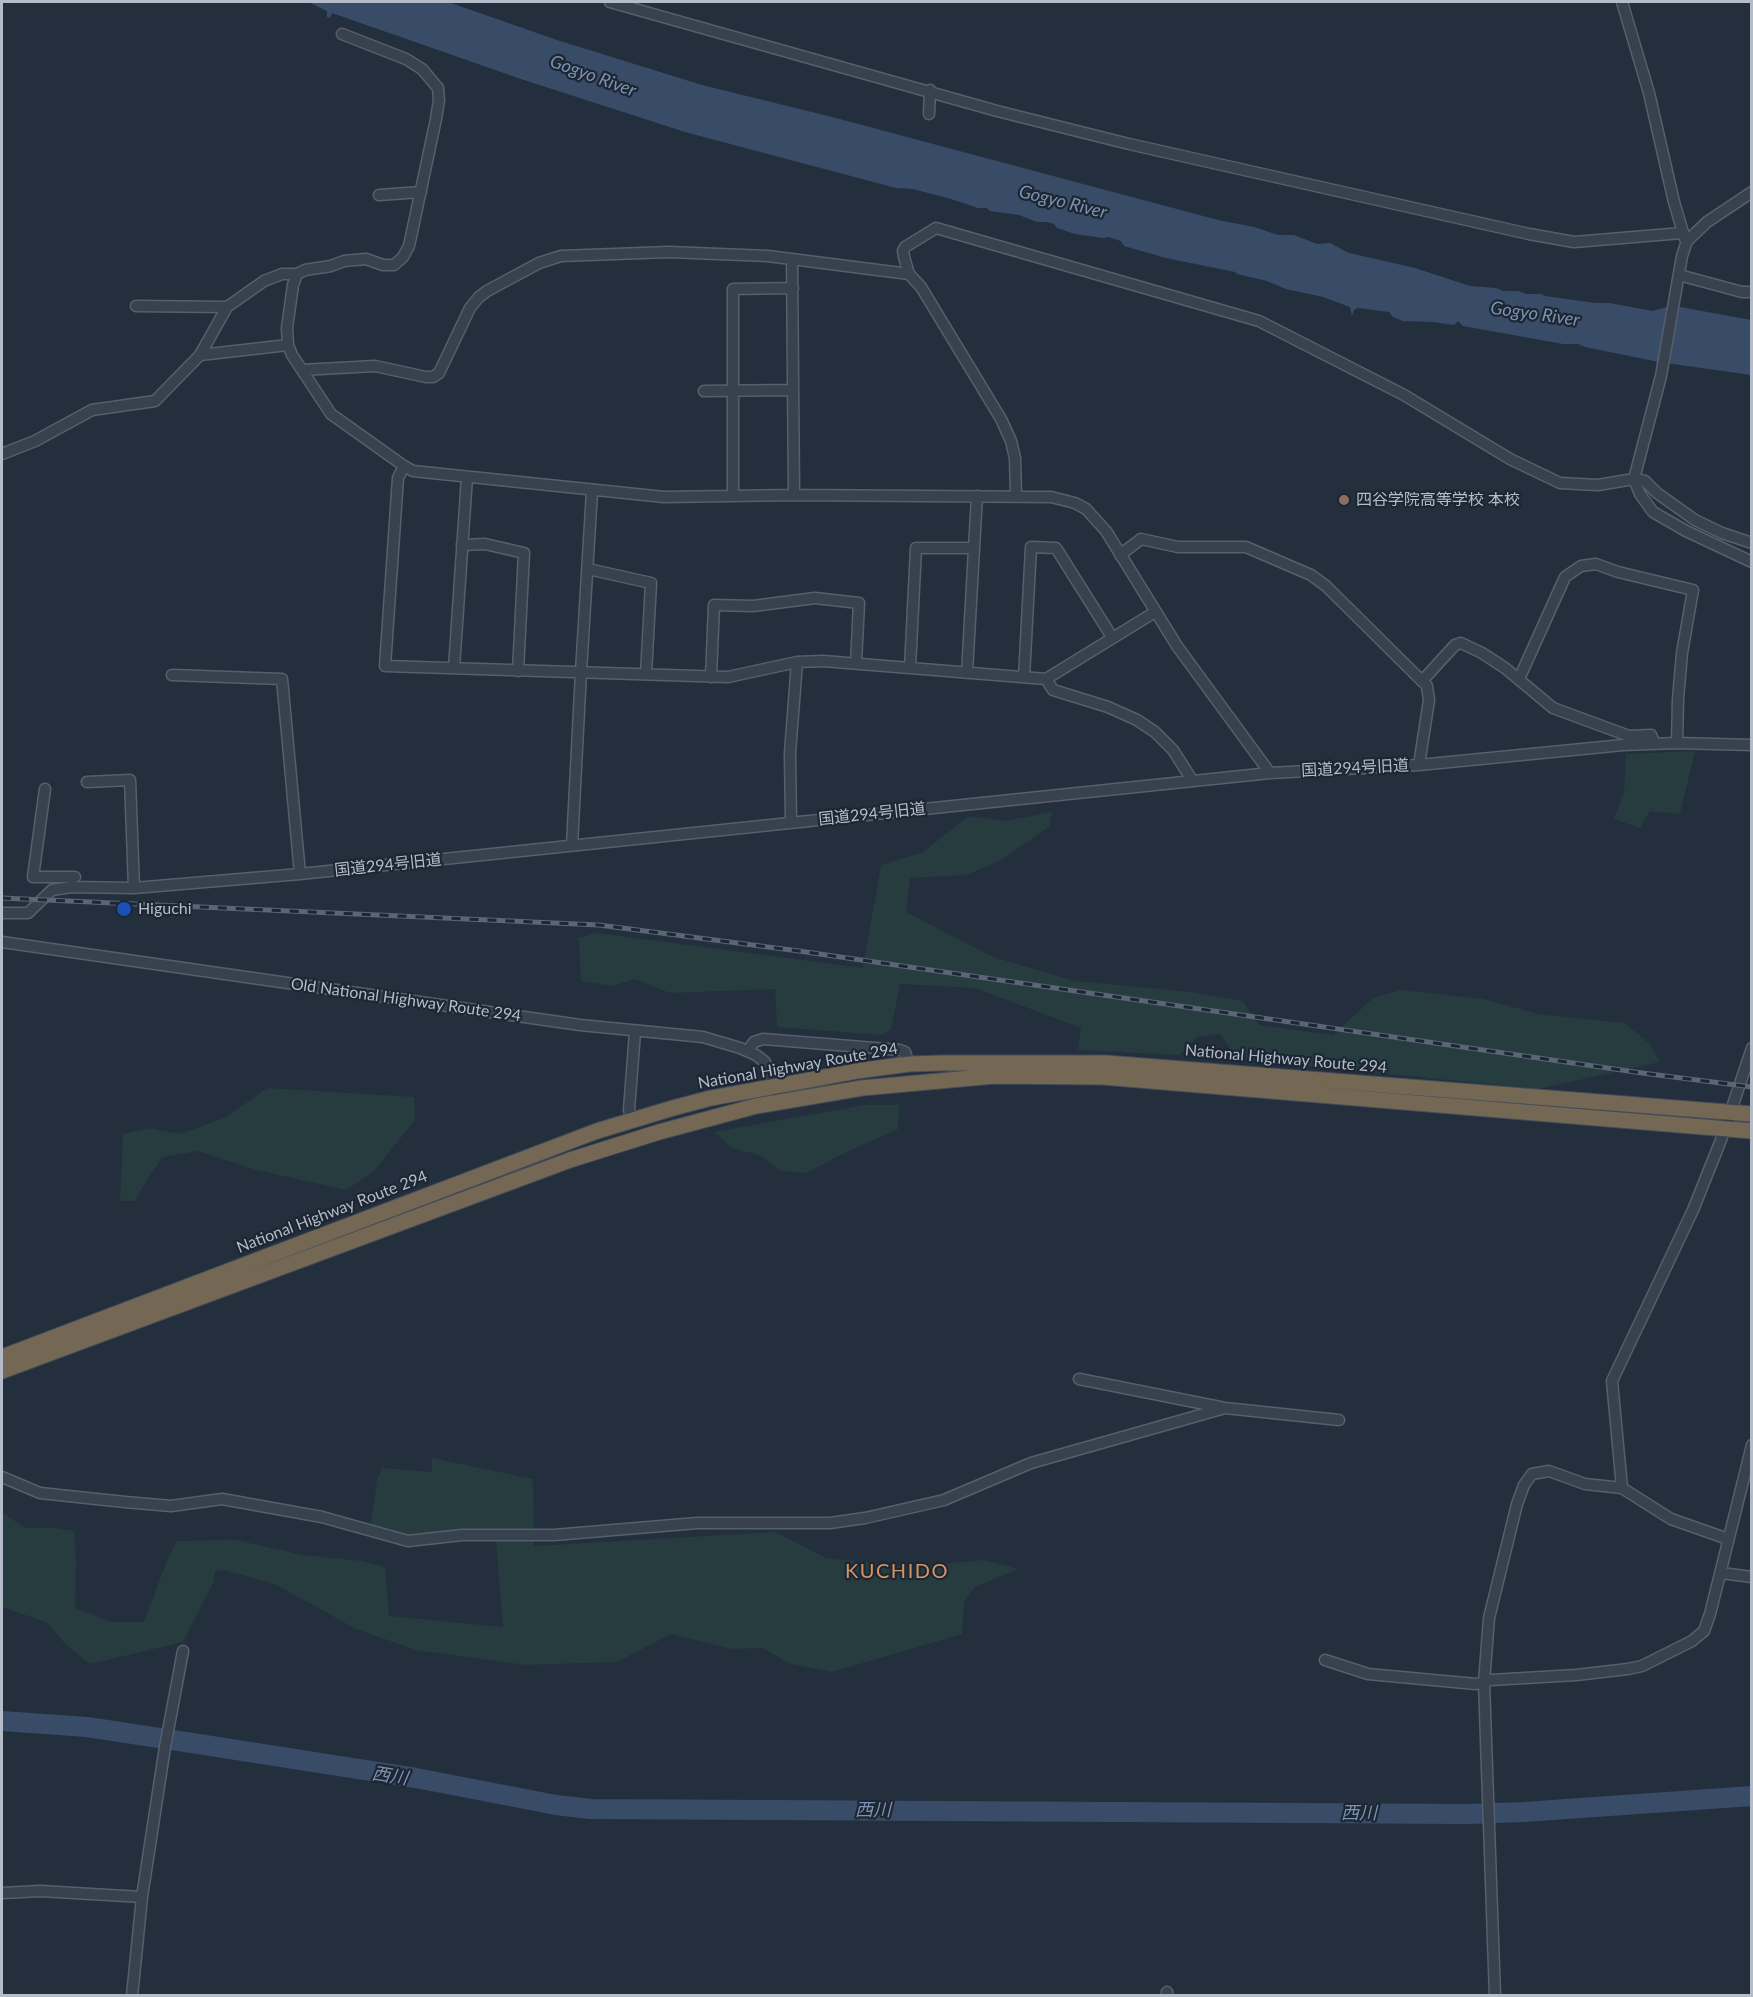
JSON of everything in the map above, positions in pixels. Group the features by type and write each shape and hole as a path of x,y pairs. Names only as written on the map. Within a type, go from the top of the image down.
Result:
{"highway":[{"name":"National Highway Route 294","path":"2,1357 554,1147 632,1120 673,1108 775,1085 909,1064 1106,1063 1752,1114"},
{"name":"National Highway Route 294","path":"2,1371 570,1160 659,1132 779,1101 862,1088 994,1076 1071,1076 1752,1131"}],"street":[{"path":"610,2 930,90 997,111 1129,144 1556,240 1574,242 1684,237 1752,192"},
{"path":"1622,2 1649,93 1684,237 1661,376 1634,479 1640,494 1653,512 1686,531 1752,562"},
{"path":"2,454 35,441 92,410 155,401 200,355 227,307 264,281 282,274 297,274 344,261 366,260 383,265 394,265 403,257 409,246 438,110 438,88 422,69 406,59 342,34"},
{"path":"929,114 930,90"},
{"path":"380,195 421,192"},
{"path":"1016,496 1015,458 1004,426 921,287 909,274 903,250 936,228 1259,321 1404,395 1510,459 1560,483 1598,485 1634,479 1645,481 1657,493 1695,520 1722,533 1752,543"},
{"path":"302,370 375,366 433,377 439,373 470,308 479,297 539,263 561,256 669,252 792,259 909,274"},
{"path":"792,259 794,495"},
{"path":"297,274 286,328 288,345 302,370 331,414 404,466 427,473 664,497 1016,496 1062,499 1086,509 1106,531 1177,646 1270,773"},
{"path":"1679,275 1752,292"},
{"path":"734,496 733,289 793,288"},
{"path":"136,306 227,307"},
{"path":"200,355 288,345"},
{"path":"704,391 793,390"},
{"path":"404,466 398,478 385,666 728,677 797,662 823,661 1046,679 1155,612"},
{"path":"454,668 467,477"},
{"path":"572,845 592,490"},
{"path":"967,673 977,496"},
{"path":"1120,555 1141,539 1178,547 1219,545 1246,547 1311,575 1326,586 1388,649 1423,680 1429,692 1429,700 1419,765"},
{"path":"462,545 484,544 524,553 518,671"},
{"path":"1024,677 1031,547 1056,548 1112,637"},
{"path":"910,668 916,548 974,548"},
{"path":"1519,679 1565,577 1577,568 1586,564 1596,564 1618,572 1693,590 1682,653 1677,743"},
{"path":"588,569 651,583 646,674"},
{"path":"711,677 714,605 753,606 815,598 859,603 856,663"},
{"path":"1423,680 1457,643 1482,653 1557,710 1629,736 1651,735 1655,744"},
{"path":"791,823 790,753 797,662"},
{"path":"172,675 282,679 300,874"},
{"path":"1046,679 1053,690 1108,707 1137,720 1155,732 1173,750 1192,780"},
{"name":"国道294号旧道","path":"2,913 28,913 52,890 134,888 300,874 1192,780 1270,773 1419,765 1655,744 1752,745"},
{"path":"87,782 130,780 134,888"},
{"path":"45,789 33,877 75,877"},
{"path":"48,877 48,894"},
{"name":"Old National Highway Route 294","path":"2,942 635,1032 703,1037 747,1051 765,1062 779,1101"},
{"path":"632,1120 629,1110 635,1032"},
{"path":"747,1051 754,1042 763,1039 900,1050 904,1052 909,1064"},
{"path":"1622,1488 1612,1381 1693,1210 1725,1128 1752,1048"},
{"path":"1078,1379 1225,1408 1339,1420"},
{"path":"2,1477 40,1493 125,1502 171,1506 222,1499 322,1517 408,1541 462,1535 554,1535 697,1523 830,1523 865,1518 944,1500 1031,1463 1225,1408"},
{"path":"1325,1660 1377,1676 1476,1684 1491,1680 1576,1675 1642,1665 1692,1641 1704,1631 1721,1573 1752,1445"},
{"path":"1495,1995 1485,1683 1490,1618 1517,1504 1524,1485 1532,1474 1549,1471 1585,1484 1622,1488 1671,1519 1728,1539"},
{"path":"1721,1573 1752,1577"},
{"path":"132,1995 142,1897 165,1747 183,1651"},
{"path":"2,1893 39,1891 142,1897"}],"green space":[{"path":"1695,751 1680,814 1650,811 1640,828 1614,819 1624,793 1626,754"},
{"path":"1052,812 1049,827 999,861 966,875 910,878 906,912 993,957 1075,981 1192,992 1243,1001 1259,1025 1333,1035 1373,998 1401,990 1484,999 1538,1014 1624,1023 1649,1043 1660,1062 1538,1089 1237,1059 1220,1034 1197,1037 1180,1055 1078,1050 1081,1028 975,988 900,984 891,1029 881,1035 777,1027 775,989 670,993 635,979 613,986 581,981 579,938 597,933 863,968 881,865 923,852 969,816 1004,821"},
{"path":"267,1088 414,1097 415,1120 374,1171 346,1190 253,1169 198,1151 162,1157 134,1201 120,1201 123,1134 149,1128 180,1134 227,1117"},
{"path":"865,1105 899,1105 898,1129 838,1156 807,1173 782,1171 759,1155 732,1148 714,1132"},
{"path":"432,1458 533,1479 534,1546 775,1532 826,1558 911,1567 984,1560 1018,1569 975,1587 964,1602 962,1634 832,1672 788,1663 763,1648 732,1649 671,1634 617,1662 525,1665 416,1650 356,1629 275,1584 224,1570 215,1571 213,1583 183,1642 90,1664 66,1645 48,1623 2,1607 2,1512 25,1528 56,1528 74,1531 75,1608 111,1622 144,1622 168,1558 177,1541 236,1540 303,1555 362,1561 385,1567 389,1616 503,1627 495,1529 408,1535 371,1524 377,1480 382,1468 432,1472"}],"water":[{"name":"Gogyo River","path":"308,2 448,2 557,40 702,85 832,117 1218,220 1254,227 1278,235 1294,235 1317,244 1330,243 1349,253 1415,268 1470,286 1609,303 1653,311 1667,307 1680,307 1751,320 1751,375 1659,362 1578,344 1563,344 1463,326 1458,321 1454,325 1403,321 1393,317 1389,312 1358,308 1354,310 1352,316 1350,307 1235,272 1166,258 1124,246 1121,241 1108,237 1075,234 1047,222 1037,222 1019,215 990,211 987,208 978,208 913,189 896,188 685,132 521,79 332,13 330,18 327,17 327,11"}],"waterway":[{"name":"西川","path":"2,1721 87,1727 416,1778 556,1805 590,1809 1468,1814 1752,1796"}],"railway":[{"path":"2,898 599,925 799,951 1752,1087"}],"place":[{"name":"四谷学院高等学校 本校","path":"1344,500"},
{"name":"Higuchi","path":"124,909"}],"district":[{"name":"KUCHIDO","path":"897,1572"}]}
